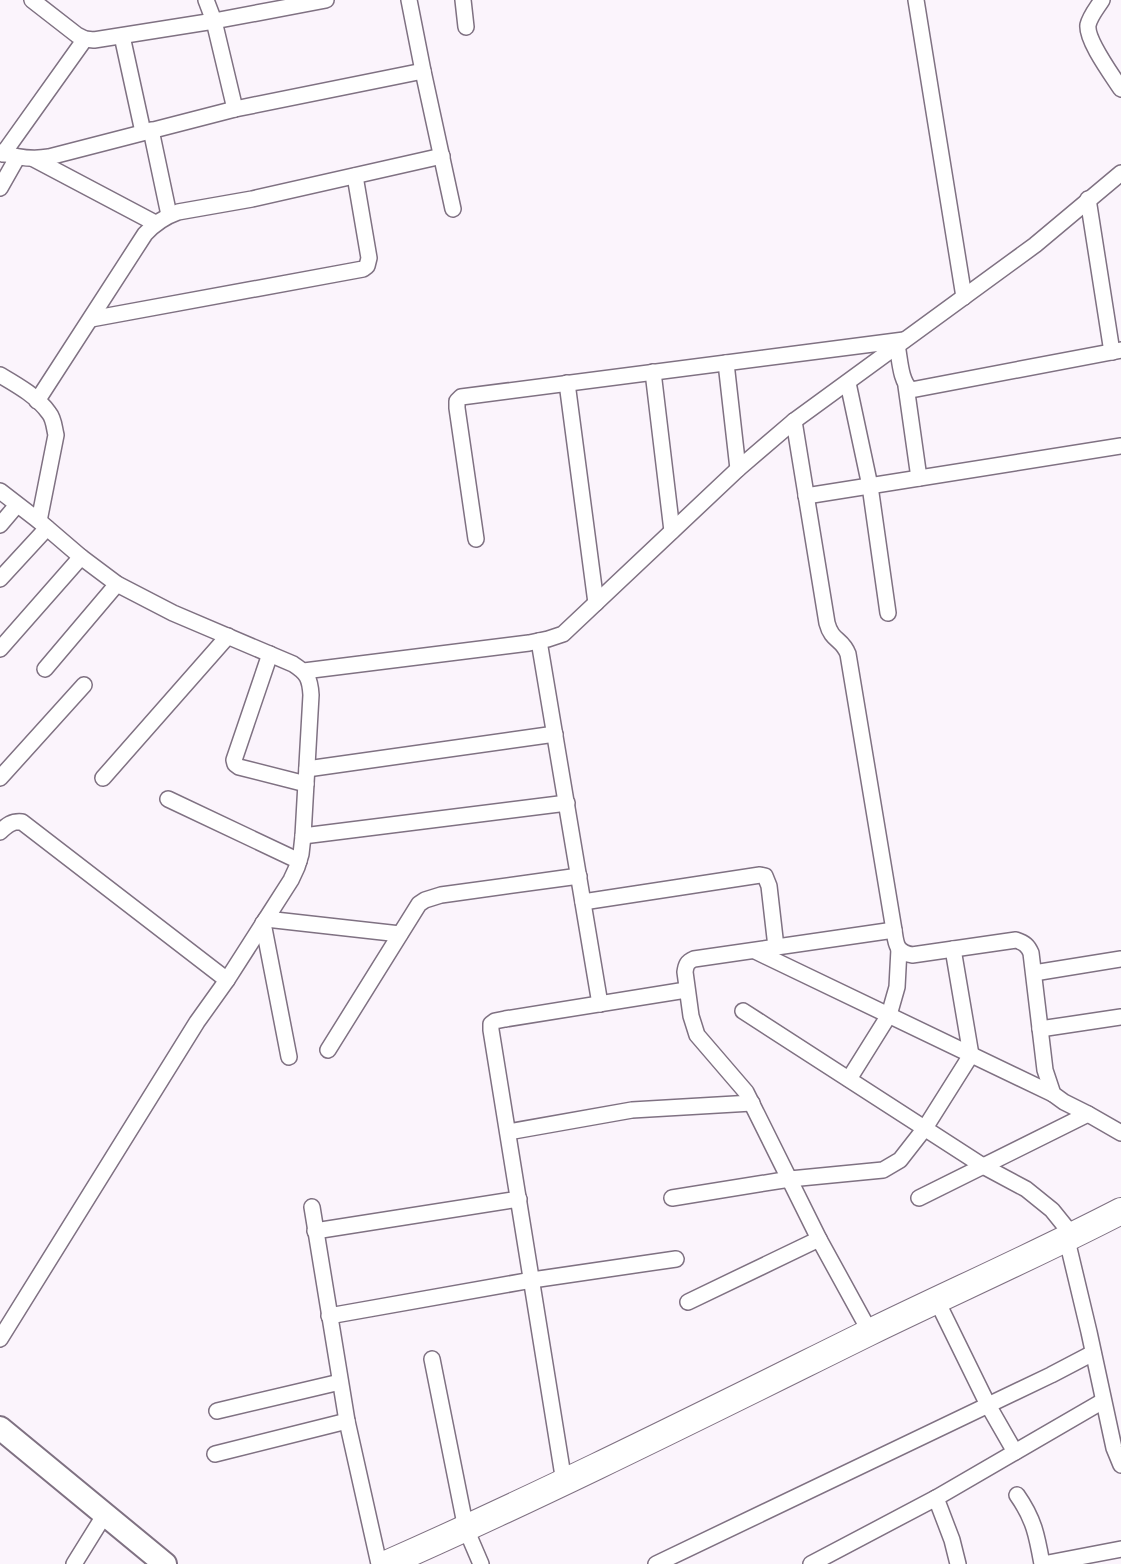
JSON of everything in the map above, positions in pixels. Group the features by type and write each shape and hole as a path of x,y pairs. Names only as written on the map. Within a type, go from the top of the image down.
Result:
{"main road":[{"path":"386,1564 564,1482 870,1332 1070,1238 1121,1211"}],"street":[{"path":"32,0 85,39 122,36 326,0"},
{"path":"206,0 214,21 235,109"},
{"path":"409,0 453,209"},
{"path":"463,0 466,27"},
{"path":"916,0 964,297"},
{"path":"1102,0 1089,22 1089,34 1092,43 1121,89"},
{"path":"122,36 147,131 162,219"},
{"path":"0,188 7,155 85,39"},
{"path":"7,155 34,159 49,157 235,109 423,71"},
{"path":"37,401 145,234 162,219 178,212 252,199 442,156"},
{"path":"34,159 162,219"},
{"path":"304,671 540,641 563,634 738,469 794,421 1035,245 1121,173"},
{"path":"91,319 363,269 367,266 369,258 355,176"},
{"path":"906,386 911,390 1117,351 1088,199"},
{"path":"476,539 457,408 457,401 461,397 900,343"},
{"path":"900,343 919,478"},
{"path":"726,363 738,469"},
{"path":"652,372 672,531"},
{"path":"0,375 25,390 49,412 56,435 43,524 0,579"},
{"path":"567,383 596,603"},
{"path":"848,383 870,486 888,613"},
{"path":"794,421 828,629 833,638 846,648 848,654 899,949 897,987 889,1015 849,1079"},
{"path":"806,496 1121,446"},
{"path":"0,491 117,584 173,613 293,664 304,671 310,682 303,836 299,861 291,880 227,980 197,1022 0,1339"},
{"path":"0,525 17,505"},
{"path":"0,649 81,557"},
{"path":"45,669 117,584"},
{"path":"103,778 228,636"},
{"path":"540,641 600,1004"},
{"path":"270,654 234,760 239,767 306,776 555,734"},
{"path":"0,778 84,685"},
{"path":"168,800 299,861"},
{"path":"303,836 567,803"},
{"path":"0,832 13,821 22,822 227,980"},
{"path":"328,1050 420,904 434,897 579,876"},
{"path":"583,902 765,876 769,886 776,948"},
{"path":"265,921 400,934"},
{"path":"265,921 289,1057"},
{"path":"870,1332 819,1239 752,1103 738,1082 697,1035 686,990 685,972 686,965 690,961 894,930"},
{"path":"899,949 903,953 912,955 1010,941 1023,942 1032,953 1045,1070 1053,1094"},
{"path":"672,1198 790,1179 883,1170 900,1160 925,1128 971,1055 953,949"},
{"path":"755,951 1053,1094 1121,1133"},
{"path":"1034,973 1121,959"},
{"path":"564,1482 491,1024 505,1019 686,990"},
{"path":"743,1011 983,1166 1026,1189 1052,1210 1070,1238 1103,1401 1114,1448 1121,1465"},
{"path":"1040,1029 1121,1017"},
{"path":"508,1132 632,1110 752,1103"},
{"path":"919,1198 1088,1114"},
{"path":"315,1231 519,1199"},
{"path":"312,1207 347,1421 379,1564"},
{"path":"687,1302 819,1239"},
{"path":"329,1316 532,1280 676,1258"},
{"path":"937,1301 987,1405 1016,1452"},
{"path":"656,1564 1094,1353"},
{"path":"432,1359 466,1529 481,1564"},
{"path":"217,1411 340,1382"},
{"path":"811,1564 936,1498 1103,1401"},
{"path":"215,1455 347,1421"},
{"path":"0,1428 165,1564"},
{"path":"1017,1495 1032,1521 1042,1564 1121,1549"},
{"path":"936,1498 952,1540 958,1564"},
{"path":"74,1564 105,1514"}]}
